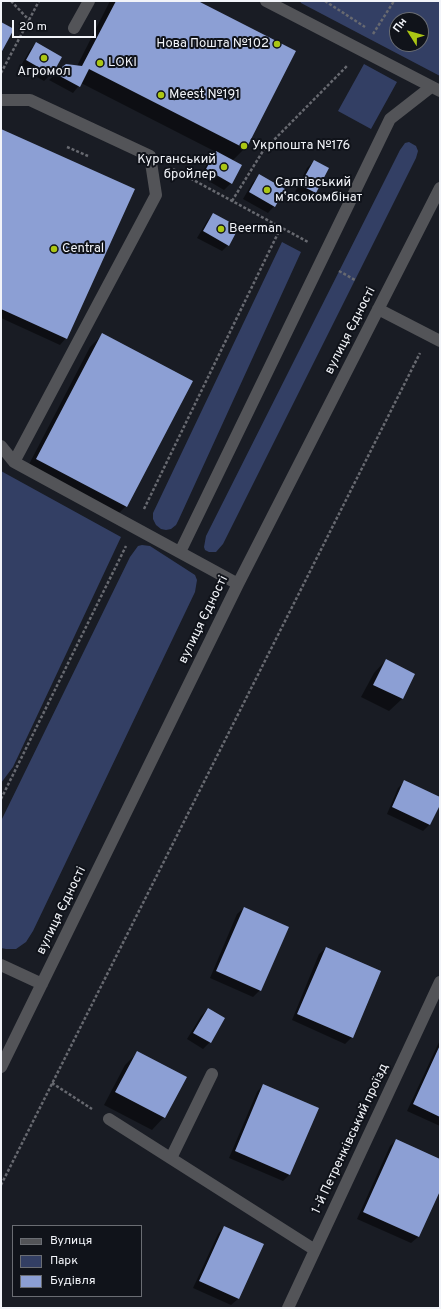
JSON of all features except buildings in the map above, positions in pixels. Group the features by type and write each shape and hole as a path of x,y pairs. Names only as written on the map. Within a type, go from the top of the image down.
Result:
{"street":[{"path":"74,28 89,1"},
{"path":"180,552 390,119 436,89 266,1"},
{"path":"1,100 30,100 150,156 156,195 14,462"},
{"name":"вулиця Єдності","path":"1,1067 238,584 440,188"},
{"path":"378,309 440,341"},
{"path":"1,446 14,462 238,584"},
{"path":"1,965 42,984"},
{"name":"1-й Петренківський проїзд","path":"288,1308 440,982"},
{"path":"171,1158 212,1074"},
{"path":"109,1119 315,1250"}],"path":[{"path":"11,1 29,20"},
{"path":"1,73 39,1"},
{"path":"325,1 374,33"},
{"path":"232,201 263,151 363,50 394,1"},
{"path":"67,147 88,156"},
{"path":"189,177 326,251"},
{"path":"1,1185 429,335"},
{"path":"52,1083 109,1119"}],"green space":[{"path":"300,1 440,1 440,76 394,52 429,52 429,12 389,12 389,49 301,3"},
{"path":"364,64 397,82 371,129 338,111"},
{"path":"409,142 416,146 418,151 416,158 223,544 216,552 209,552 205,550 204,547 206,536 400,150 405,143"},
{"path":"282,242 301,252 176,525 171,529 161,529 156,525 153,519 153,513"},
{"path":"1,471 121,537 13,767 1,783"},
{"path":"138,546 150,546 195,575 197,580 195,592 33,931 26,942 16,949 1,948 1,821 130,557"}],"place":[{"name":"Нова Пошта №102","path":"277,44"},
{"name":"Агромол","path":"44,58"},
{"name":"LOKI","path":"100,63"},
{"name":"Meest №191","path":"161,95"},
{"name":"Укрпошта №176","path":"244,146"},
{"name":"Курганський бройлер","path":"224,167"},
{"name":"Салтівський мʼясокомбінат","path":"267,190"},
{"name":"Beerman","path":"221,229"},
{"name":"Central","path":"54,249"}]}
